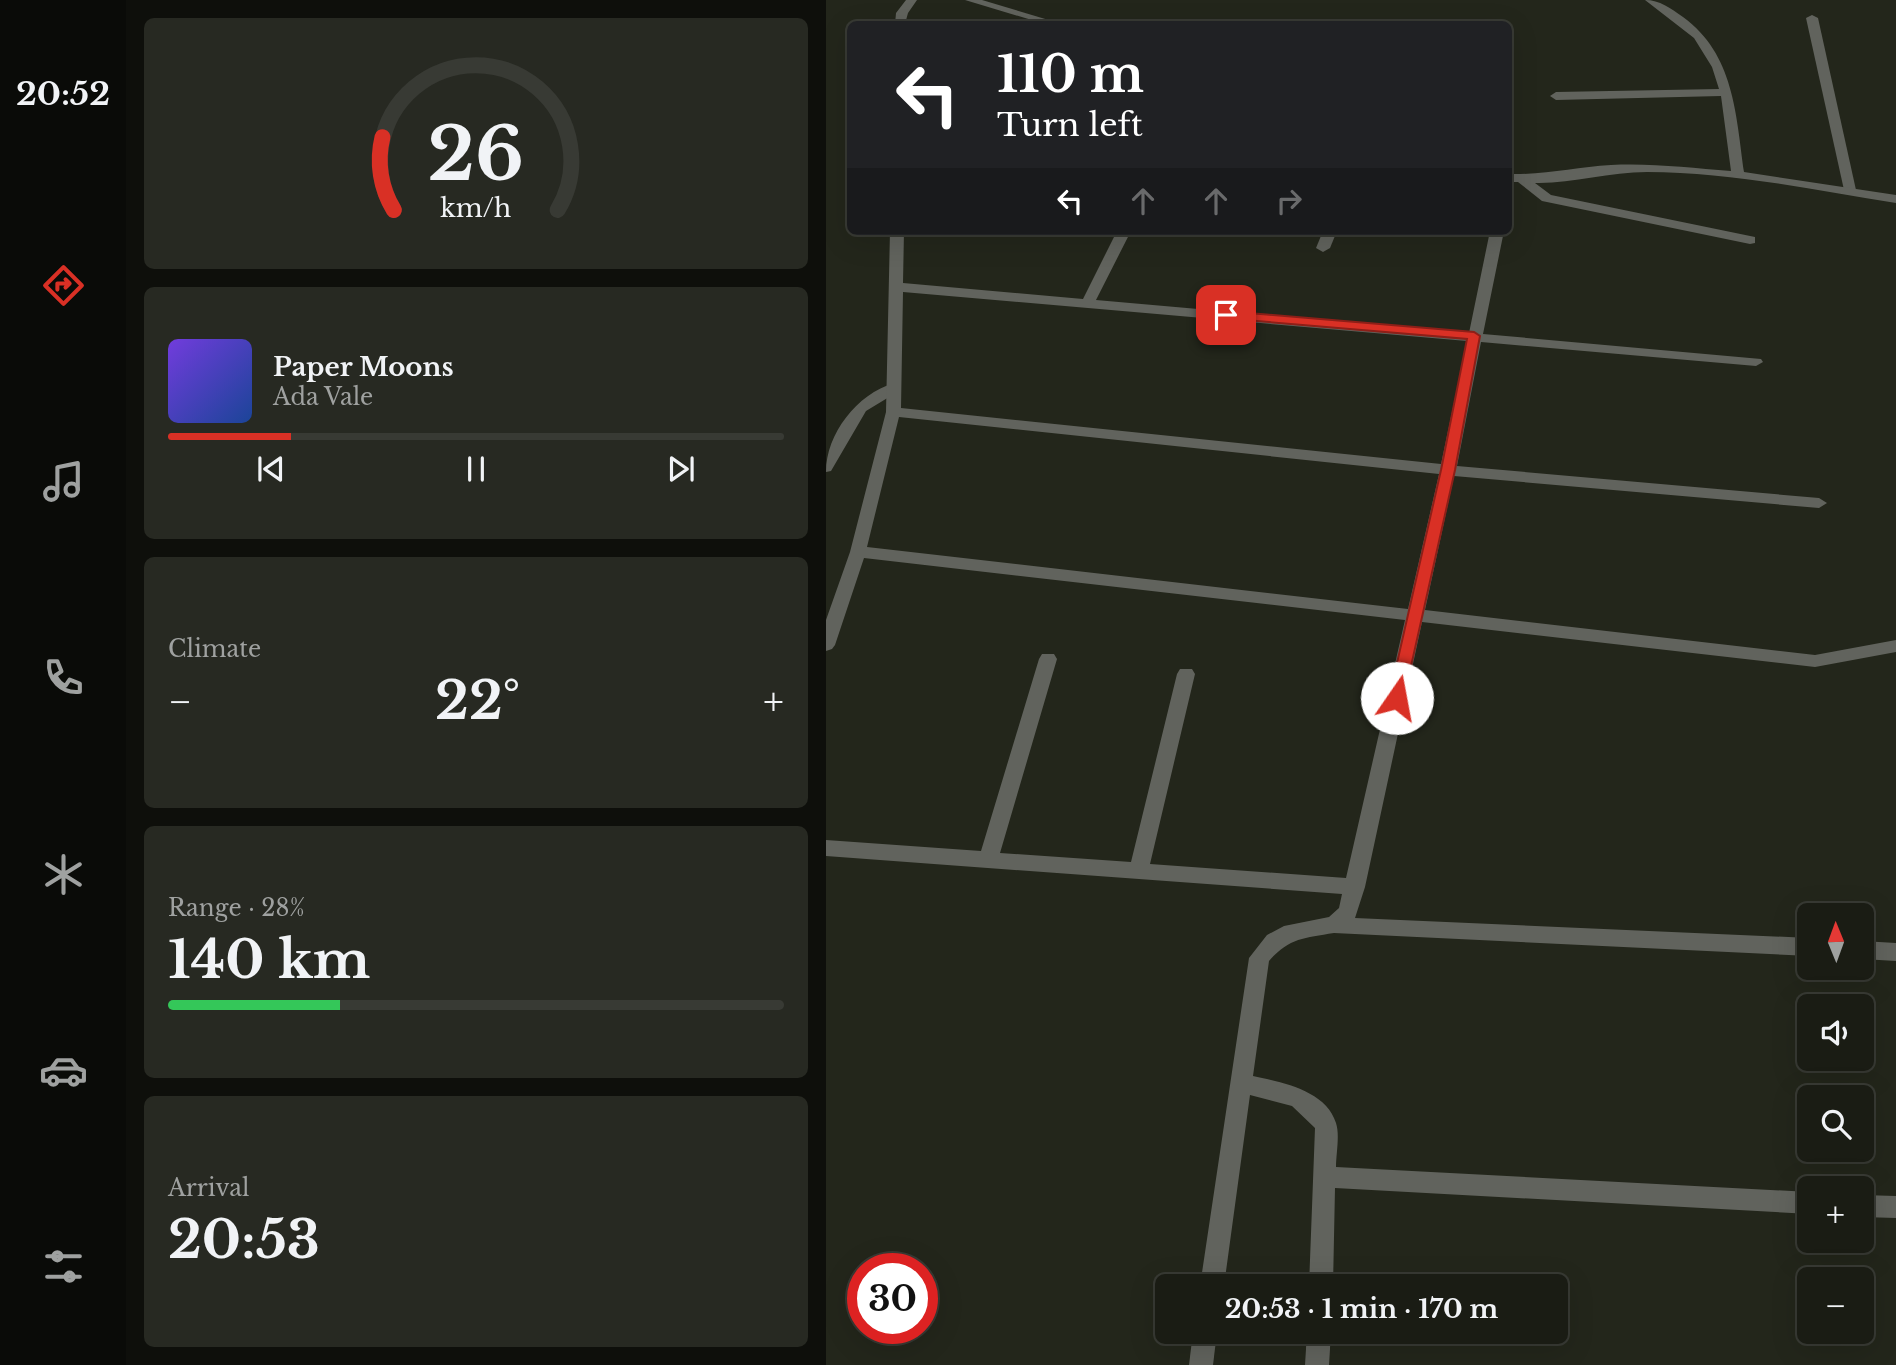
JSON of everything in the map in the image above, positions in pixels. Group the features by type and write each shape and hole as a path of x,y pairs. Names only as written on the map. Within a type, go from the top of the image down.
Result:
{"street":[{"path":"901,21 902,13 912,0"},
{"path":"970,0 1045,21"},
{"path":"1650,0 1696,34 1713,55 1725,79 1738,176"},
{"path":"1812,18 1850,190"},
{"path":"1556,96 1727,92"},
{"path":"1512,178 1625,167 1738,176 1850,190 1896,199"},
{"path":"1512,178 1547,198 1750,240"},
{"path":"826,645 858,552 893,412 897,235"},
{"path":"1088,303 1122,235"},
{"path":"1324,248 1329,235"},
{"path":"1334,925 1348,912 1355,887 1448,470 1496,235"},
{"path":"897,287 1756,362"},
{"path":"826,467 860,408 894,388"},
{"path":"893,412 1448,470 1819,503"},
{"path":"858,552 1815,661 1841,659 1876,646 1896,646"},
{"path":"988,860 1048,659"},
{"path":"1139,871 1186,674"},
{"path":"826,848 1355,887"},
{"path":"1214,1274 1259,958 1274,940 1291,932 1334,925 1797,946"},
{"path":"1874,951 1896,952"},
{"path":"1240,1083 1294,1096 1316,1109 1326,1125 1322,1274"},
{"path":"1326,1177 1797,1202"},
{"path":"1874,1206 1896,1207"},
{"path":"1201,1365 1204,1344"},
{"path":"1317,1365 1318,1344"}],"route":[{"path":"1226,315 1474,336 1448,470 1397,698"}]}
